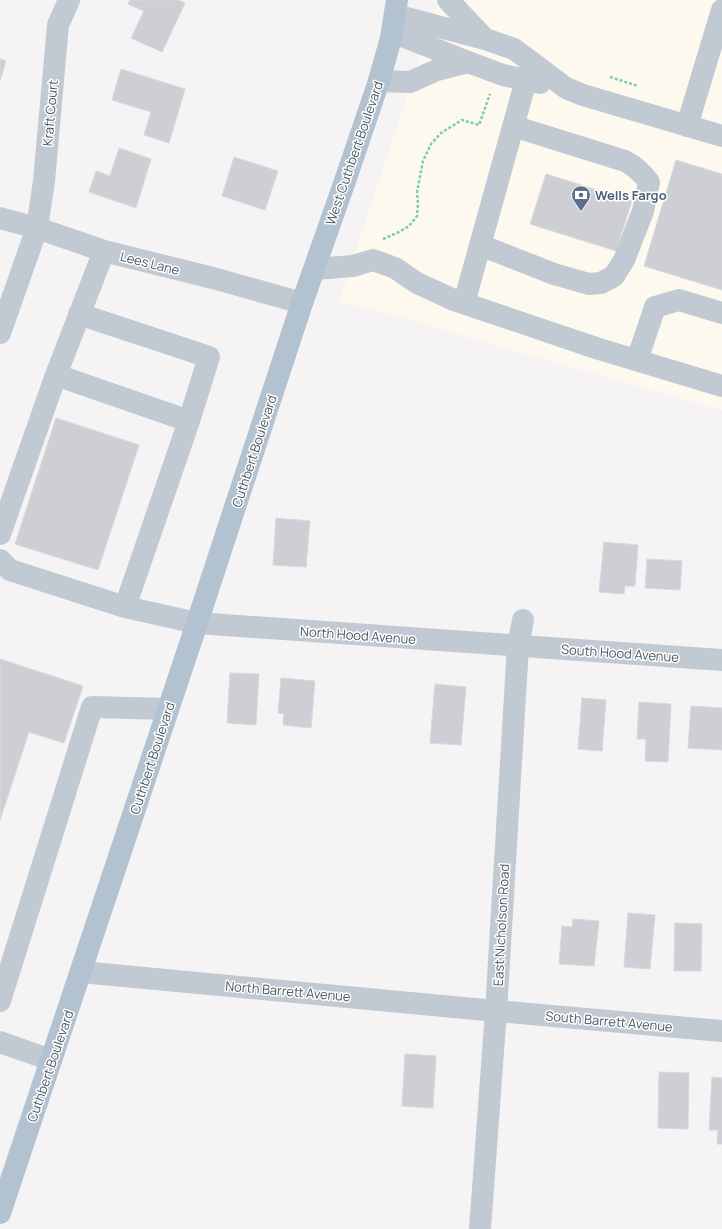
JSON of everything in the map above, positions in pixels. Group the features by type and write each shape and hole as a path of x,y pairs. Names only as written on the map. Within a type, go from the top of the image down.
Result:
{"main road":[{"name":"West Cuthbert Boulevard","path":"302,303 379,81 394,16"},
{"name":"Cuthbert Boulevard","path":"0,1213 4,1186 51,1060 81,972 302,303"}],"street":[{"name":"Kraft Court","path":"0,333 37,228 44,181 58,25 69,0"},
{"path":"448,0 484,39"},
{"path":"687,126 722,10"},
{"path":"394,16 484,39 514,49 566,88 583,96 722,136"},
{"path":"394,16 468,62 503,75 566,88"},
{"path":"379,81 410,82 437,70 468,62"},
{"path":"459,301 480,245 526,80"},
{"path":"480,245 554,274 589,284 601,283 614,276 624,260 643,211 649,182 633,165 625,161 513,126"},
{"name":"Lees Lane","path":"0,218 37,228 104,251 213,278 302,303"},
{"path":"0,534 56,376 104,251"},
{"path":"315,269 353,266 373,260 395,268 417,283 459,301 599,349 722,386"},
{"path":"638,360 655,307 679,300 722,313"},
{"path":"79,314 209,357 189,421 125,607"},
{"path":"56,376 189,421"},
{"name":"North Hood Avenue","path":"0,560 10,570 125,607 197,623 518,646"},
{"name":"East Nicholson Road","path":"480,1229 496,1011 518,646 523,620"},
{"name":"South Hood Avenue","path":"518,646 722,660"},
{"path":"0,1002 92,707 168,709"},
{"name":"North Barrett Avenue","path":"81,972 496,1011"},
{"name":"South Barrett Avenue","path":"496,1011 722,1031"},
{"path":"0,1042 51,1060"}],"path":[{"path":"610,77 640,87"},
{"path":"382,240 409,226 417,216 417,192 423,161 431,144 441,133 462,120 479,125 490,93 496,95"}],"shaded area":[{"path":"439,0 722,0 722,410 460,335 404,317 339,302"}],"building":[{"path":"130,0 178,0 185,3 162,52 131,38 144,11 128,4"},
{"path":"0,59 6,61 0,81"},
{"path":"121,69 185,89 169,143 144,135 151,112 112,100"},
{"path":"119,148 151,159 136,208 89,192 96,171 110,176"},
{"path":"234,157 278,171 265,210 222,196"},
{"path":"676,160 722,174 722,290 644,266"},
{"name":"Wells Fargo","path":"546,174 632,201 616,251 530,224"},
{"path":"56,418 139,445 98,570 15,544"},
{"path":"276,518 310,521 306,567 273,565"},
{"path":"604,542 638,545 635,586 625,586 624,594 599,592"},
{"path":"647,559 682,561 680,590 645,588"},
{"path":"0,659 83,686 64,743 29,732 0,820"},
{"path":"230,673 259,674 256,725 227,723"},
{"path":"281,678 315,681 311,728 283,725 284,714 278,713"},
{"path":"435,684 466,687 461,745 430,743"},
{"path":"582,698 606,700 602,751 578,749"},
{"path":"639,702 671,704 668,762 645,761 646,739 637,739"},
{"path":"691,706 722,708 722,750 688,748"},
{"path":"628,913 655,915 650,969 624,967"},
{"path":"573,919 599,921 594,966 559,964 562,926 572,927"},
{"path":"675,923 702,924 701,971 674,971"},
{"path":"405,1054 436,1056 433,1108 402,1106"},
{"path":"659,1072 689,1073 688,1129 658,1128"},
{"path":"712,1077 722,1078 722,1144 717,1144 718,1130 709,1130"}],"place":[{"name":"Wells Fargo","path":"581,212"}]}
